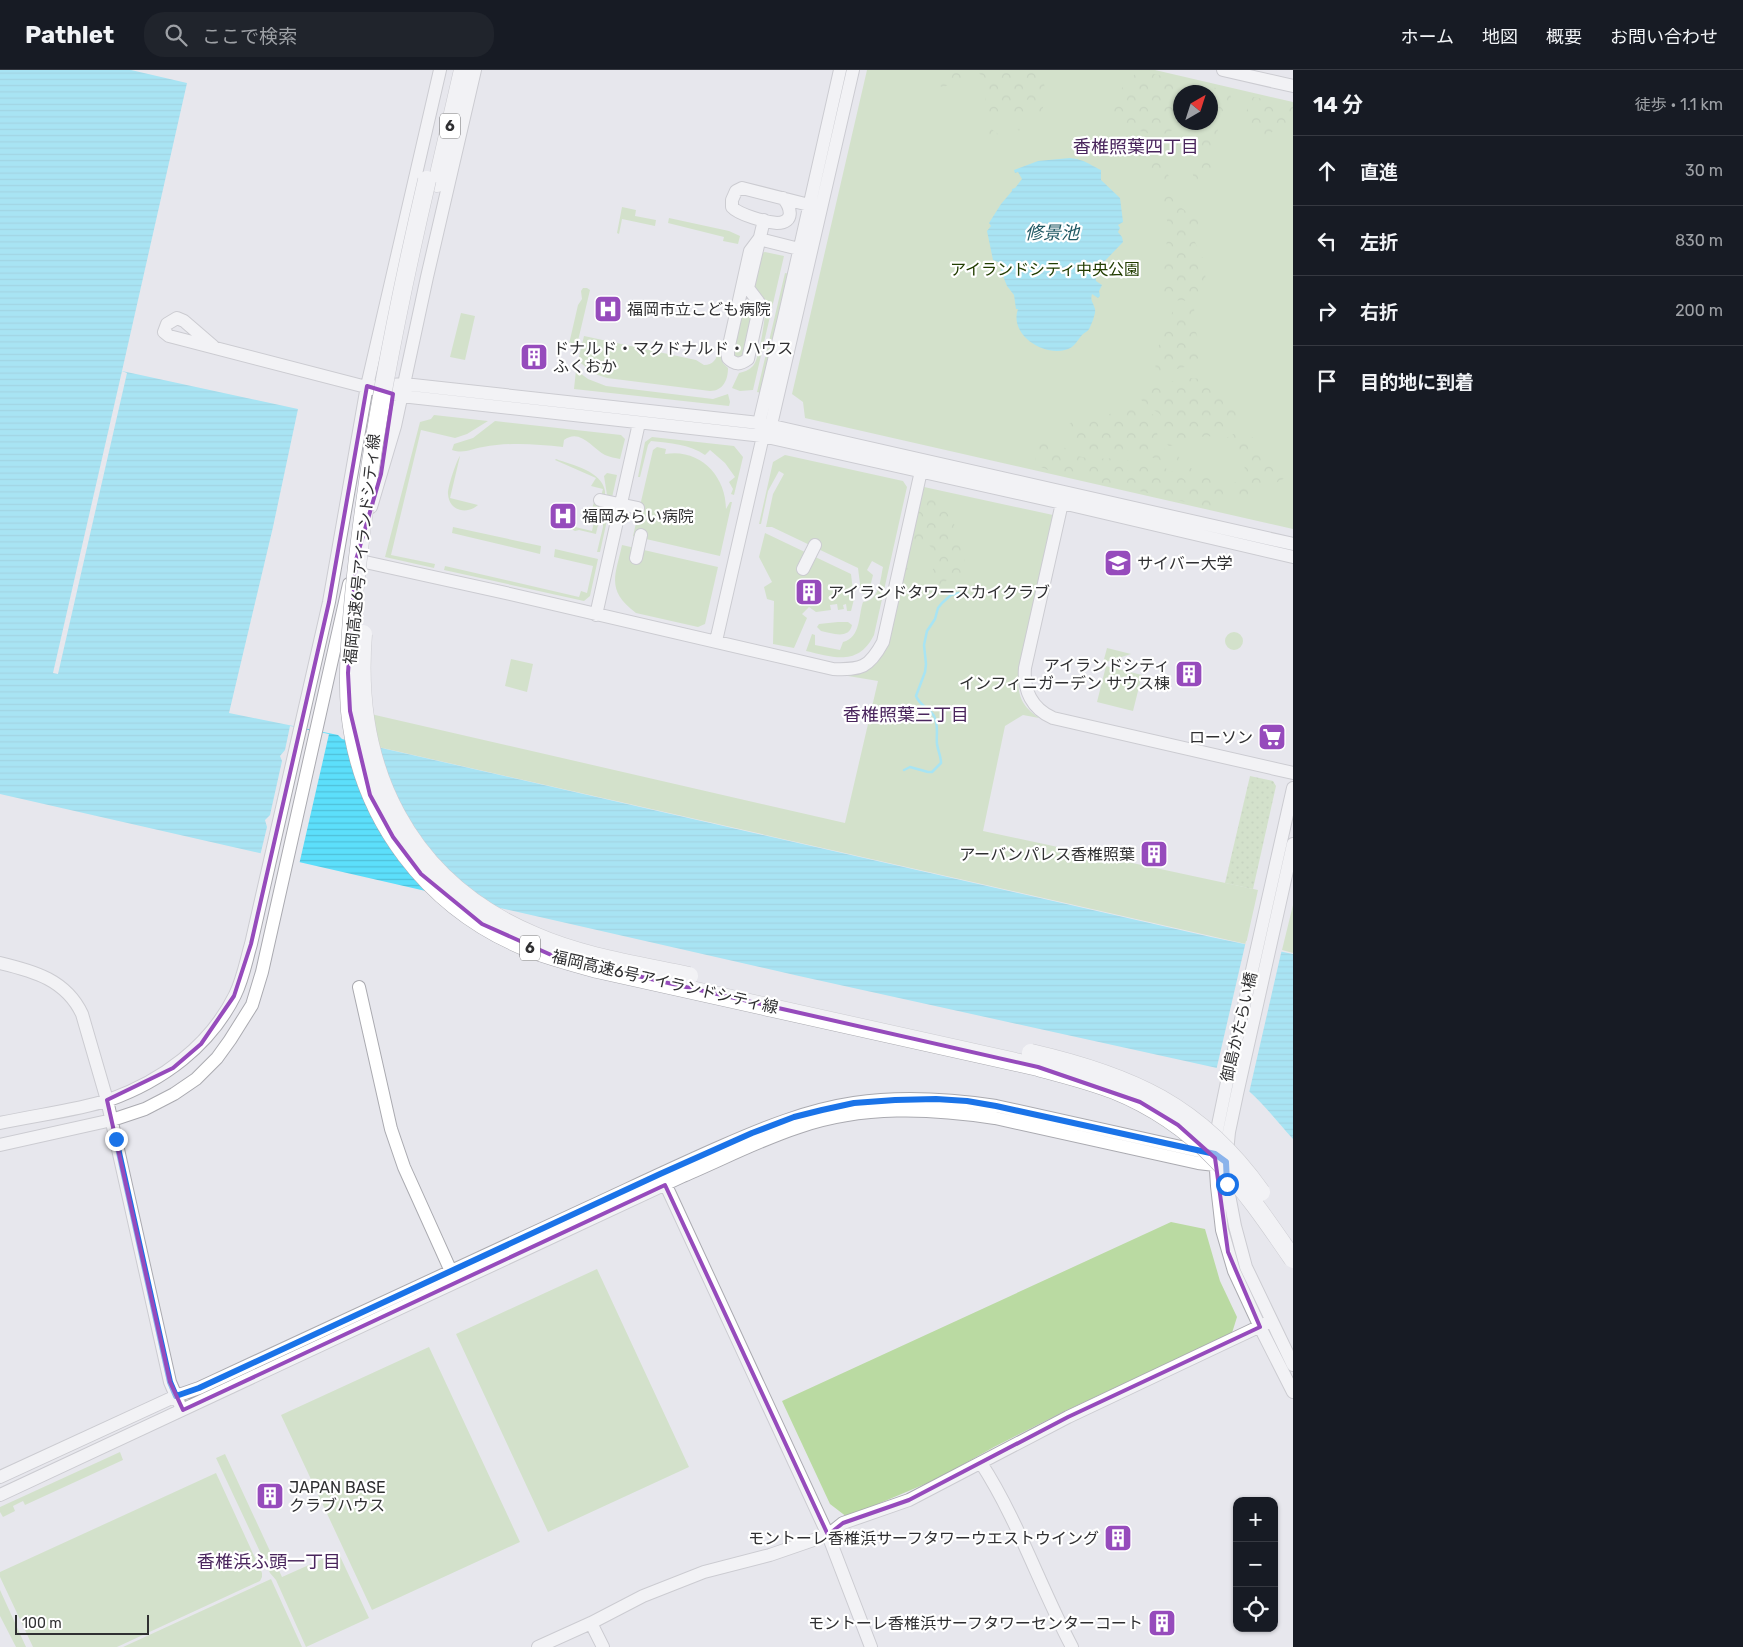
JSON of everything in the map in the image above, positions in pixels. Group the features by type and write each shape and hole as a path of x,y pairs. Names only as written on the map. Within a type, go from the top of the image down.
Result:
{"highway":[{"name":"福岡高速6号アイランドシティ線","path":"452,70 401,347 373,524 365,600 361,675 365,722 376,769 383,790 416,846 432,865 468,898 510,925 561,946 601,957 1040,1055 1118,1077 1147,1090 1169,1103 1204,1129 1247,1174 1293,1238"},
{"name":"福岡高速6号アイランドシティ線","path":"463,70 432,181 393,336 375,430 353,599 348,673 353,732 370,795 406,855 440,892 467,914 504,936 558,958 598,969 1038,1067 1090,1082 1140,1102 1178,1124 1221,1164 1250,1197 1293,1259"}],"street":[{"path":"0,1123 107,1100 135,1090 173,1068 201,1044 214,1028 234,996 240,982 251,944 329,602 367,386 440,70"},
{"path":"0,1145 112,1120 145,1108 174,1094 196,1079 217,1058 252,1005 262,972 322,711 344,604 395,426 475,70"},
{"path":"805,251 809,205 840,70"},
{"path":"716,641 805,251 853,70"},
{"path":"1223,70 1250,73 1293,86"},
{"path":"783,198 791,210 790,216 785,221 777,223 736,211 732,207 732,200 736,191 742,188 783,198 809,205"},
{"path":"758,239 750,251 728,350 728,358 733,363 738,364 748,359 760,304 748,288 764,220"},
{"path":"758,239 805,251"},
{"path":"736,311 741,305 747,304 759,308"},
{"path":"213,346 184,321 177,318 167,324 164,332 169,336 367,386 765,424 1293,544"},
{"path":"402,390 639,423 763,436 1293,557"},
{"path":"596,615 639,423"},
{"path":"356,560 833,669 855,669 868,664 876,655 882,642 921,471"},
{"path":"600,500 638,508"},
{"path":"1062,503 1025,668 1025,684 1033,705 1045,715 1053,718 1293,773"},
{"path":"636,558 641,535"},
{"path":"803,569 815,546"},
{"name":"御島かたらい橋","path":"1223,1131 1262,924 1293,788"},
{"name":"御島かたらい橋","path":"1223,1131 1275,928 1293,844"},
{"path":"0,963 27,970 52,980 73,998 82,1014 112,1120 170,1382 183,1410"},
{"path":"359,987 391,1129 404,1168 454,1277"},
{"path":"0,1495 183,1410 454,1277 663,1179 752,1133 794,1117 854,1103 936,1099 996,1106 1219,1161"},
{"path":"1223,1131 1219,1161 1222,1230 1228,1252 1234,1271 1265,1324 1293,1365"},
{"path":"663,1179 828,1535 871,1647"},
{"path":"0,1477 176,1396 199,1388 454,1277"},
{"path":"1265,1324 1293,1392"},
{"path":"538,1647 591,1623 643,1596 704,1572 770,1555 828,1535 843,1523 909,1500 1068,1417 1265,1324"},
{"path":"980,1463 999,1491 1040,1584 1072,1647"},
{"path":"591,1623 603,1647"}],"highlighted area":[{"path":"367,386 393,394 381,474 356,560 348,673 350,711 370,795 393,837 421,874 482,924 558,958 1038,1067 1140,1102 1178,1125 1215,1158 1228,1252 1260,1327 1068,1417 909,1500 843,1523 828,1535 665,1185 183,1410 170,1382 107,1100 173,1068 201,1044 234,996 251,944 329,602"}],"green space":[{"name":"アイランドシティ中央公園","path":"867,70 1155,70 1293,102 1293,529 805,418 803,402 792,394"},
{"path":"942,70 1042,70 1046,96 1041,115 1032,116 1032,98 1027,100 1029,113 1019,131 1009,114 999,115 993,121 990,128 998,134 999,140 989,143 982,134 986,124 985,78 976,71 955,83 941,87 939,81"},
{"path":"1138,71 1207,85 1173,85 1173,129 1161,134 1140,131 1114,121 1113,104 1122,88"},
{"path":"1218,89 1230,93 1232,103 1226,110 1218,113"},
{"path":"1253,97 1293,105 1293,124 1278,127 1265,138 1251,129 1244,116"},
{"path":"1218,130 1210,172 1196,180 1190,166 1179,159 1170,142 1190,135 1207,134"},
{"path":"1112,137 1130,140 1146,150 1171,179 1160,184 1146,164 1135,154 1114,142"},
{"path":"1178,194 1177,204 1189,214 1200,214 1195,242 1204,261 1206,283 1203,299 1189,301 1170,300 1160,289 1169,231 1163,199 1164,195"},
{"path":"622,207 636,210 635,216 656,220 655,226 622,219 619,234 617,233"},
{"path":"669,218 729,231 740,236 738,244 723,241 724,237 668,223"},
{"path":"762,253 784,256 753,390 740,391 732,388 739,373 746,371 756,362 762,337 766,304 754,289"},
{"path":"785,273 790,274 762,393 757,392"},
{"path":"583,288 590,290 577,345 572,347 569,344 578,305 582,299 581,291"},
{"path":"742,307 754,309 739,361 731,354"},
{"path":"1194,307 1195,328 1202,354 1191,364 1181,368 1156,371 1154,353 1161,342 1165,324 1175,308"},
{"path":"461,313 475,316 465,360 450,357"},
{"path":"584,336 696,360 704,365 712,363 717,357 718,351 721,350 723,363 728,368 727,377 724,384 715,391 607,378 595,374 578,361"},
{"path":"576,370 588,379 606,386 713,399 728,394 730,402 729,406 574,389"},
{"path":"1183,378 1194,378 1210,383 1222,392 1239,415 1233,425 1216,436 1196,437 1183,445 1169,446 1162,440 1160,414 1139,398 1152,387"},
{"path":"1133,402 1143,410 1128,430 1112,441 1110,453 1088,451 1076,446 1072,442 1066,427 1070,423 1079,419 1108,415"},
{"path":"1146,411 1156,416 1158,443 1167,451 1178,456 1184,464 1194,470 1192,474 1183,472 1154,458 1113,452 1115,442 1130,432"},
{"path":"434,415 488,421 467,434 455,438 421,430 391,555 435,564 434,568 385,557 420,422 431,419"},
{"path":"495,421 621,435 625,439 620,459 605,455 586,440 575,436 564,440 563,447 513,444 493,445 464,451 452,450 454,444 473,438"},
{"path":"1246,427 1252,437 1282,469 1286,475 1285,478 1251,494 1233,497 1224,497 1212,493 1192,479 1206,465 1226,484 1239,481 1243,475 1244,462 1223,446 1223,440"},
{"path":"1042,434 1078,456 1095,460 1106,458 1134,461 1165,468 1177,474 1202,493 1216,500 1219,507 1211,508 1112,486 1081,477 1053,472 1036,465 1035,450"},
{"path":"652,437 734,446 743,457 734,495 731,494 733,489 729,482 735,477 725,463 710,450 705,455 686,446 651,441 648,445 640,477 638,477 645,442"},
{"path":"657,447 666,449 665,454 689,455 708,466 716,475 721,485 726,509 730,502 732,502 720,556 633,536 653,450"},
{"path":"785,455 903,481 907,487 874,635 868,645 853,656 835,657 806,651 812,634 815,635 815,645 840,650 843,642 853,636 858,626 863,602 873,598 876,593 883,567 872,561 867,570 873,575 869,591 863,594 861,592 858,568 772,527 766,527 773,494 784,474 779,471 768,491 761,524 759,524 773,462"},
{"path":"460,456 450,498 478,505 469,510 455,508 449,500 448,494"},
{"path":"556,459 578,466 598,478 603,484 605,491 604,500 596,534 579,530 575,531 567,527 567,525 592,531 595,517 590,516 594,502 599,503 603,489 591,486 596,478"},
{"path":"607,473 617,475 600,552 597,552 603,527 607,495 604,476"},
{"path":"924,487 1053,515 1018,676 1022,700 1039,718 1023,715 1005,726 983,831 1258,890 1246,944 356,742 362,712 845,823 878,681 842,675 862,672 878,661"},
{"path":"921,497 940,501 966,544 960,577 947,580 925,604 936,556 931,552 931,547 925,542 919,545 915,544 906,574 913,577 913,580 910,584 902,581"},
{"path":"453,527 541,546 540,554 452,533"},
{"name":"アイランドタワースカイクラブ","path":"765,533 851,574 854,599 851,611 847,611 846,604 843,605 844,609 838,610 837,604 830,605 831,610 816,612 809,607 802,614 807,618 794,648 773,644 774,601 767,599 764,587 772,582 759,557"},
{"path":"622,545 718,567 705,624 698,627 636,613 626,605 620,597 615,582"},
{"path":"555,549 598,559 590,596 584,601 444,570 445,566 579,597 581,591 587,593 593,566 554,557"},
{"path":"848,622 852,625 850,630 844,634 834,634 821,631 817,627 819,624"},
{"path":"1234,632 1240,635 1243,641 1240,647 1234,650 1228,647 1225,641 1228,635"},
{"path":"1107,648 1131,654 1103,663"},
{"path":"511,659 533,664 527,692 505,686"},
{"path":"1106,666 1142,675 1133,711 1097,702"},
{"path":"1250,776 1273,781 1276,786 1253,889 1225,883"},
{"path":"1293,905 1293,953 1282,950"},
{"path":"1171,1222 1205,1229 1220,1281 1237,1317 1232,1333 1065,1411 994,1447 937,1479 847,1517 830,1504 782,1401"},
{"path":"597,1269 689,1467 548,1532 456,1334"},
{"path":"429,1347 520,1542 372,1610 281,1415"},
{"path":"120,1452 123,1460 25,1505 23,1501 13,1506 15,1511 3,1517 0,1512 0,1507"},
{"path":"225,1454 282,1577 338,1552 369,1618 306,1647 276,1580 270,1573 216,1458"},
{"path":"216,1473 262,1573 260,1581 117,1647 33,1647 0,1577 0,1572"},
{"path":"271,1579 302,1647 123,1647"},
{"path":"0,1590 26,1647 16,1647 0,1616"}],"water":[{"path":"0,70 131,70 187,83 122,371 298,409 273,527 229,713 338,735 342,739 1211,937 1293,954 1293,1139 1249,1091 1217,1068 799,976 0,794"},
{"name":"修景池","path":"1070,158 1083,161 1101,170 1101,180 1120,198 1123,222 1118,225 1120,228 1118,232 1123,242 1101,265 1095,275 1096,281 1102,285 1098,298 1092,294 1095,311 1088,330 1071,348 1056,351 1047,350 1030,341 1018,327 1016,318 1018,309 1016,309 1014,295 1007,286 1001,271 1003,264 993,260 987,231 991,226 989,223 1001,204 1022,179 1018,172 1015,173 1014,170 1038,161"}],"pier":[{"path":"122,371 127,373 58,674 53,673"},
{"path":"290,726 329,734 299,865 260,856 267,827 265,820 270,815 282,761 280,756 285,750"},
{"path":"1246,941 1282,949 1249,1093 1232,1079 1216,1071"}],"waterway":[{"path":"904,770 910,767 932,772 941,763 937,744 936,719 916,696 925,672 924,645 927,631 942,603 951,595 959,593"}],"place":[{"name":"福岡市立こども病院","path":"608,309"},
{"name":"ドナルド・マクドナルド・ハウス ふくおか","path":"534,357"},
{"name":"福岡みらい病院","path":"563,516"},
{"name":"サイバー大学","path":"1118,563"},
{"name":"アイランドタワースカイクラブ","path":"809,592"},
{"name":"アイランドシティ インフィニガーデン サウス棟","path":"1189,674"},
{"name":"ローソン","path":"1272,737"},
{"name":"アーバンパレス香椎照葉","path":"1154,854"},
{"name":"JAPAN BASE クラブハウス","path":"270,1496"},
{"name":"モントーレ香椎浜サーフタワーウエストウイング","path":"1118,1538"},
{"name":"モントーレ香椎浜サーフタワーセンターコート","path":"1162,1623"}],"district":[{"name":"香椎照葉四丁目","path":"1136,147"},
{"name":"香椎照葉三丁目","path":"906,715"},
{"name":"香椎浜ふ頭一丁目","path":"269,1562"}],"route":[{"path":"116,1139 170,1382 176,1396 199,1388 752,1133 794,1117 854,1103 936,1099 967,1101 996,1106 1215,1154 1226,1162 1227,1184"}]}
